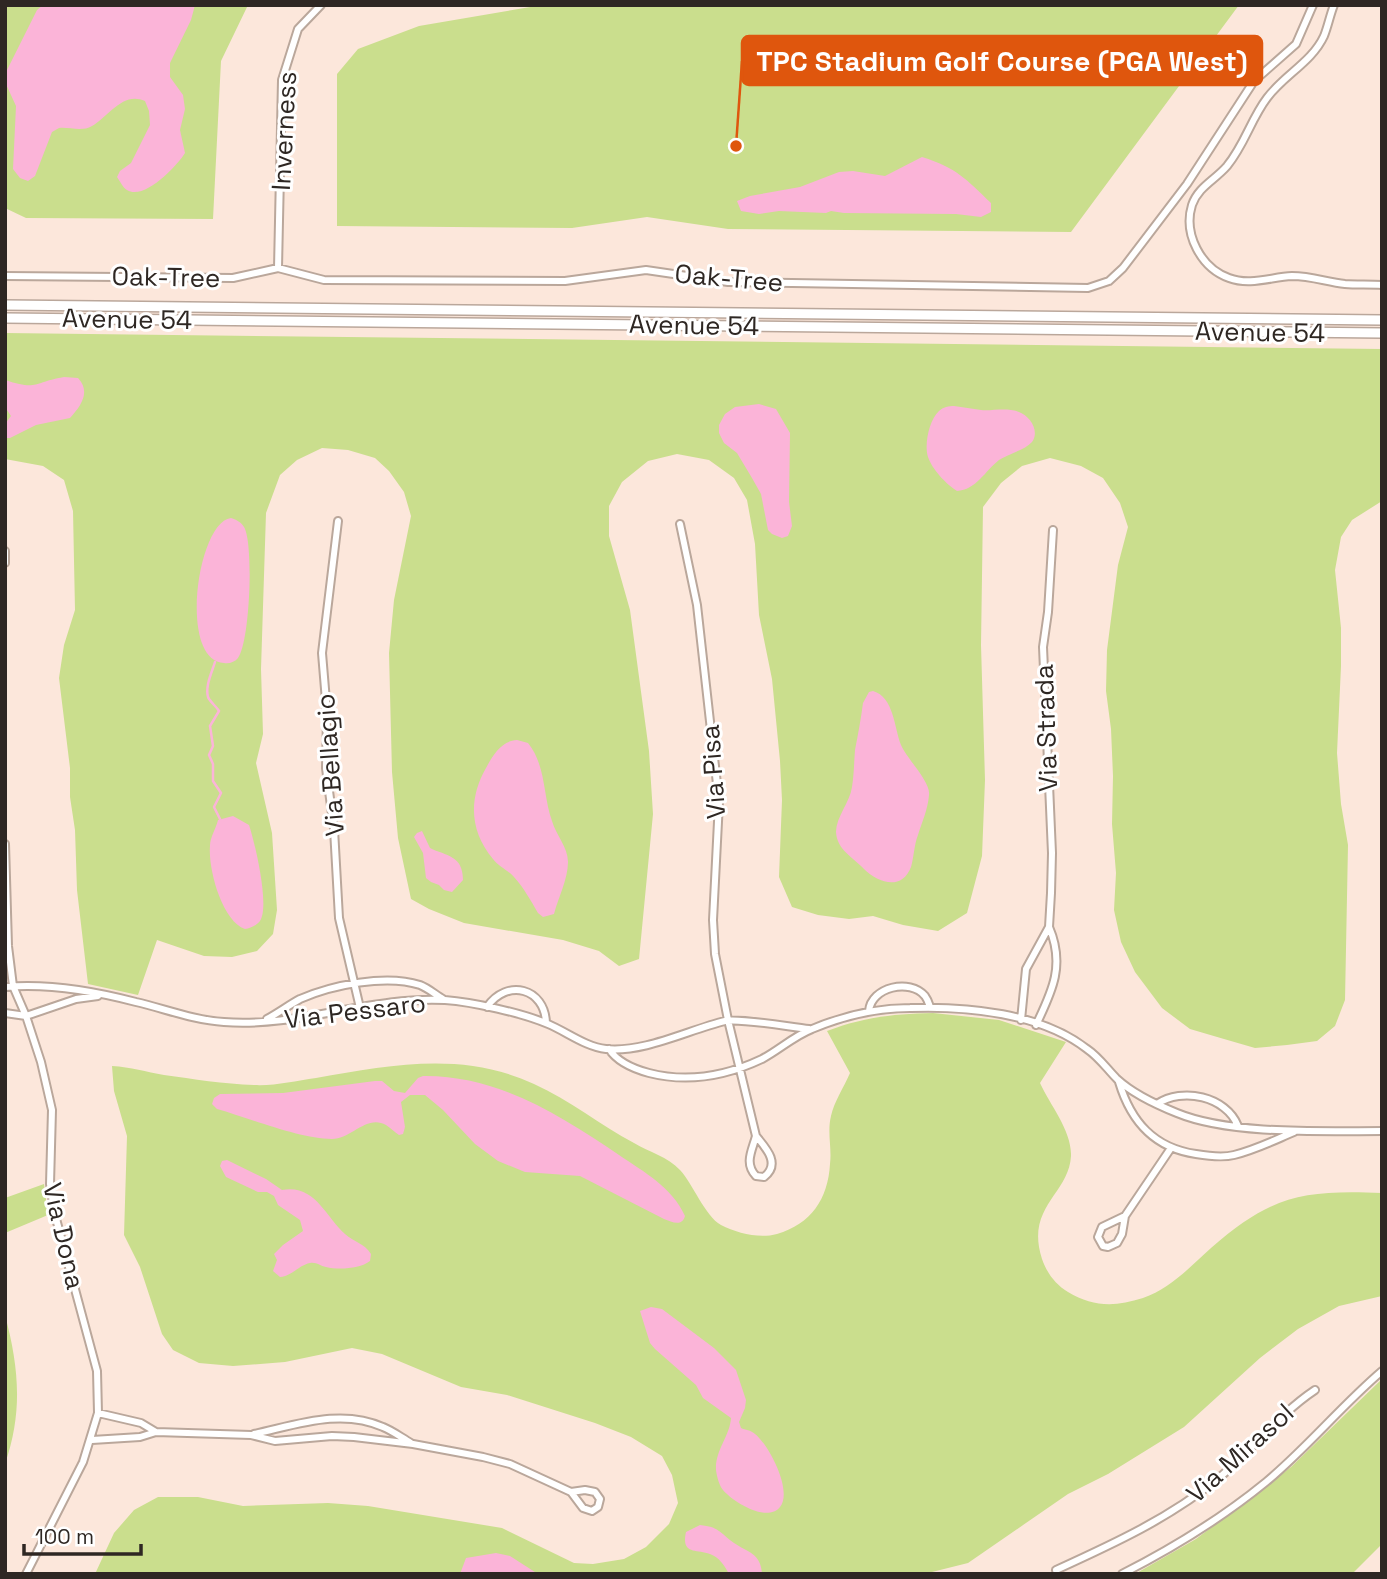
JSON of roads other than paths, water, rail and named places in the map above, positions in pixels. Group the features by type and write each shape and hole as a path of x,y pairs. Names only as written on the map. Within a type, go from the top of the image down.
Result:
{"street":[{"name":"Inverness","path":"278,268 282,80 298,29 321,5"},
{"name":"Oak-Tree","path":"5,276 233,278 278,268 324,280 565,281 646,270 728,282 1088,288 1109,281 1123,268 1187,184 1254,81 1296,44 1313,5"},
{"path":"1334,5 1324,35 1313,52 1269,96 1257,112 1250,131 1237,152 1225,168 1200,190 1193,202 1189,218 1191,232 1206,263 1231,279 1247,282 1290,276 1314,277 1343,284 1382,285"},
{"name":"Avenue 54","path":"5,305 1382,320"},
{"name":"Avenue 54","path":"5,318 1382,333"},
{"name":"Via Bellagio","path":"338,521 322,653 327,713 326,768 334,829 339,918 360,1008"},
{"name":"Via Pisa","path":"680,524 697,606 718,782 713,920 715,954 756,1136"},
{"name":"Via Strada","path":"1021,1020 1026,968 1048,927 1052,853 1043,647 1053,530"},
{"path":"5,551 5,563"},
{"name":"Via Dona","path":"5,844 9,986 26,1016 41,1062 52,1110 50,1184 55,1215 97,1371 98,1413 92,1440 26,1574"},
{"name":"Via Strada","path":"1036,1025 1051,993 1057,967 1056,944 1048,927"},
{"name":"Via Pessaro","path":"265,1021 300,1000 333,989 380,981 401,981 423,986 445,1000"},
{"name":"Via Pessaro","path":"9,986 62,987 105,995 192,1018 225,1023 285,1021 387,1004 445,1000 488,1007 547,1023 598,1048 609,1049 662,1040 728,1020 811,1029"},
{"path":"869,1011 877,995 885,990 901,987 919,992 926,997 930,1007"},
{"path":"488,1007 500,994 510,990 529,993 544,1007 547,1023"},
{"name":"Via Pessaro","path":"5,1013 26,1016 76,999 105,995"},
{"name":"Via Pessaro","path":"609,1049 615,1057 635,1069 673,1079 704,1078 762,1059 811,1029 869,1011 930,1007 978,1010 1066,1034 1089,1050 1119,1081 1179,1114 1238,1126 1296,1131 1382,1131"},
{"name":"Via Pessaro","path":"1119,1081 1125,1103 1136,1120 1151,1135 1180,1152 1231,1156 1256,1149 1296,1131"},
{"path":"1157,1104 1167,1097 1201,1097 1221,1106 1234,1117 1238,1126"},
{"path":"756,1136 768,1150 772,1161 769,1173 764,1177 756,1176 749,1167 748,1160 756,1136"},
{"path":"1125,1216 1102,1227 1098,1237 1103,1246 1117,1243 1122,1234 1125,1216 1171,1148"},
{"path":"1122,1574 1161,1554 1214,1521 1266,1481 1382,1371"},
{"name":"Via Mirasol","path":"1057,1574 1056,1570 1122,1540 1169,1514 1219,1477 1291,1406 1315,1390"},
{"path":"98,1413 141,1423 156,1432"},
{"path":"251,1435 335,1418 357,1419 382,1426 413,1444"},
{"path":"92,1440 140,1437 156,1432 251,1435 275,1441 332,1436 354,1437 413,1444 510,1464 571,1492 587,1510 592,1511 598,1507 600,1499 595,1492 571,1492"}],"waterway":[{"path":"215,662 207,693 219,711 210,726 213,746 209,755 213,764 213,781 221,793 214,807 220,819"}],"place":[{"name":"TPC Stadium Golf Course (PGA West)","path":"736,146"}]}
